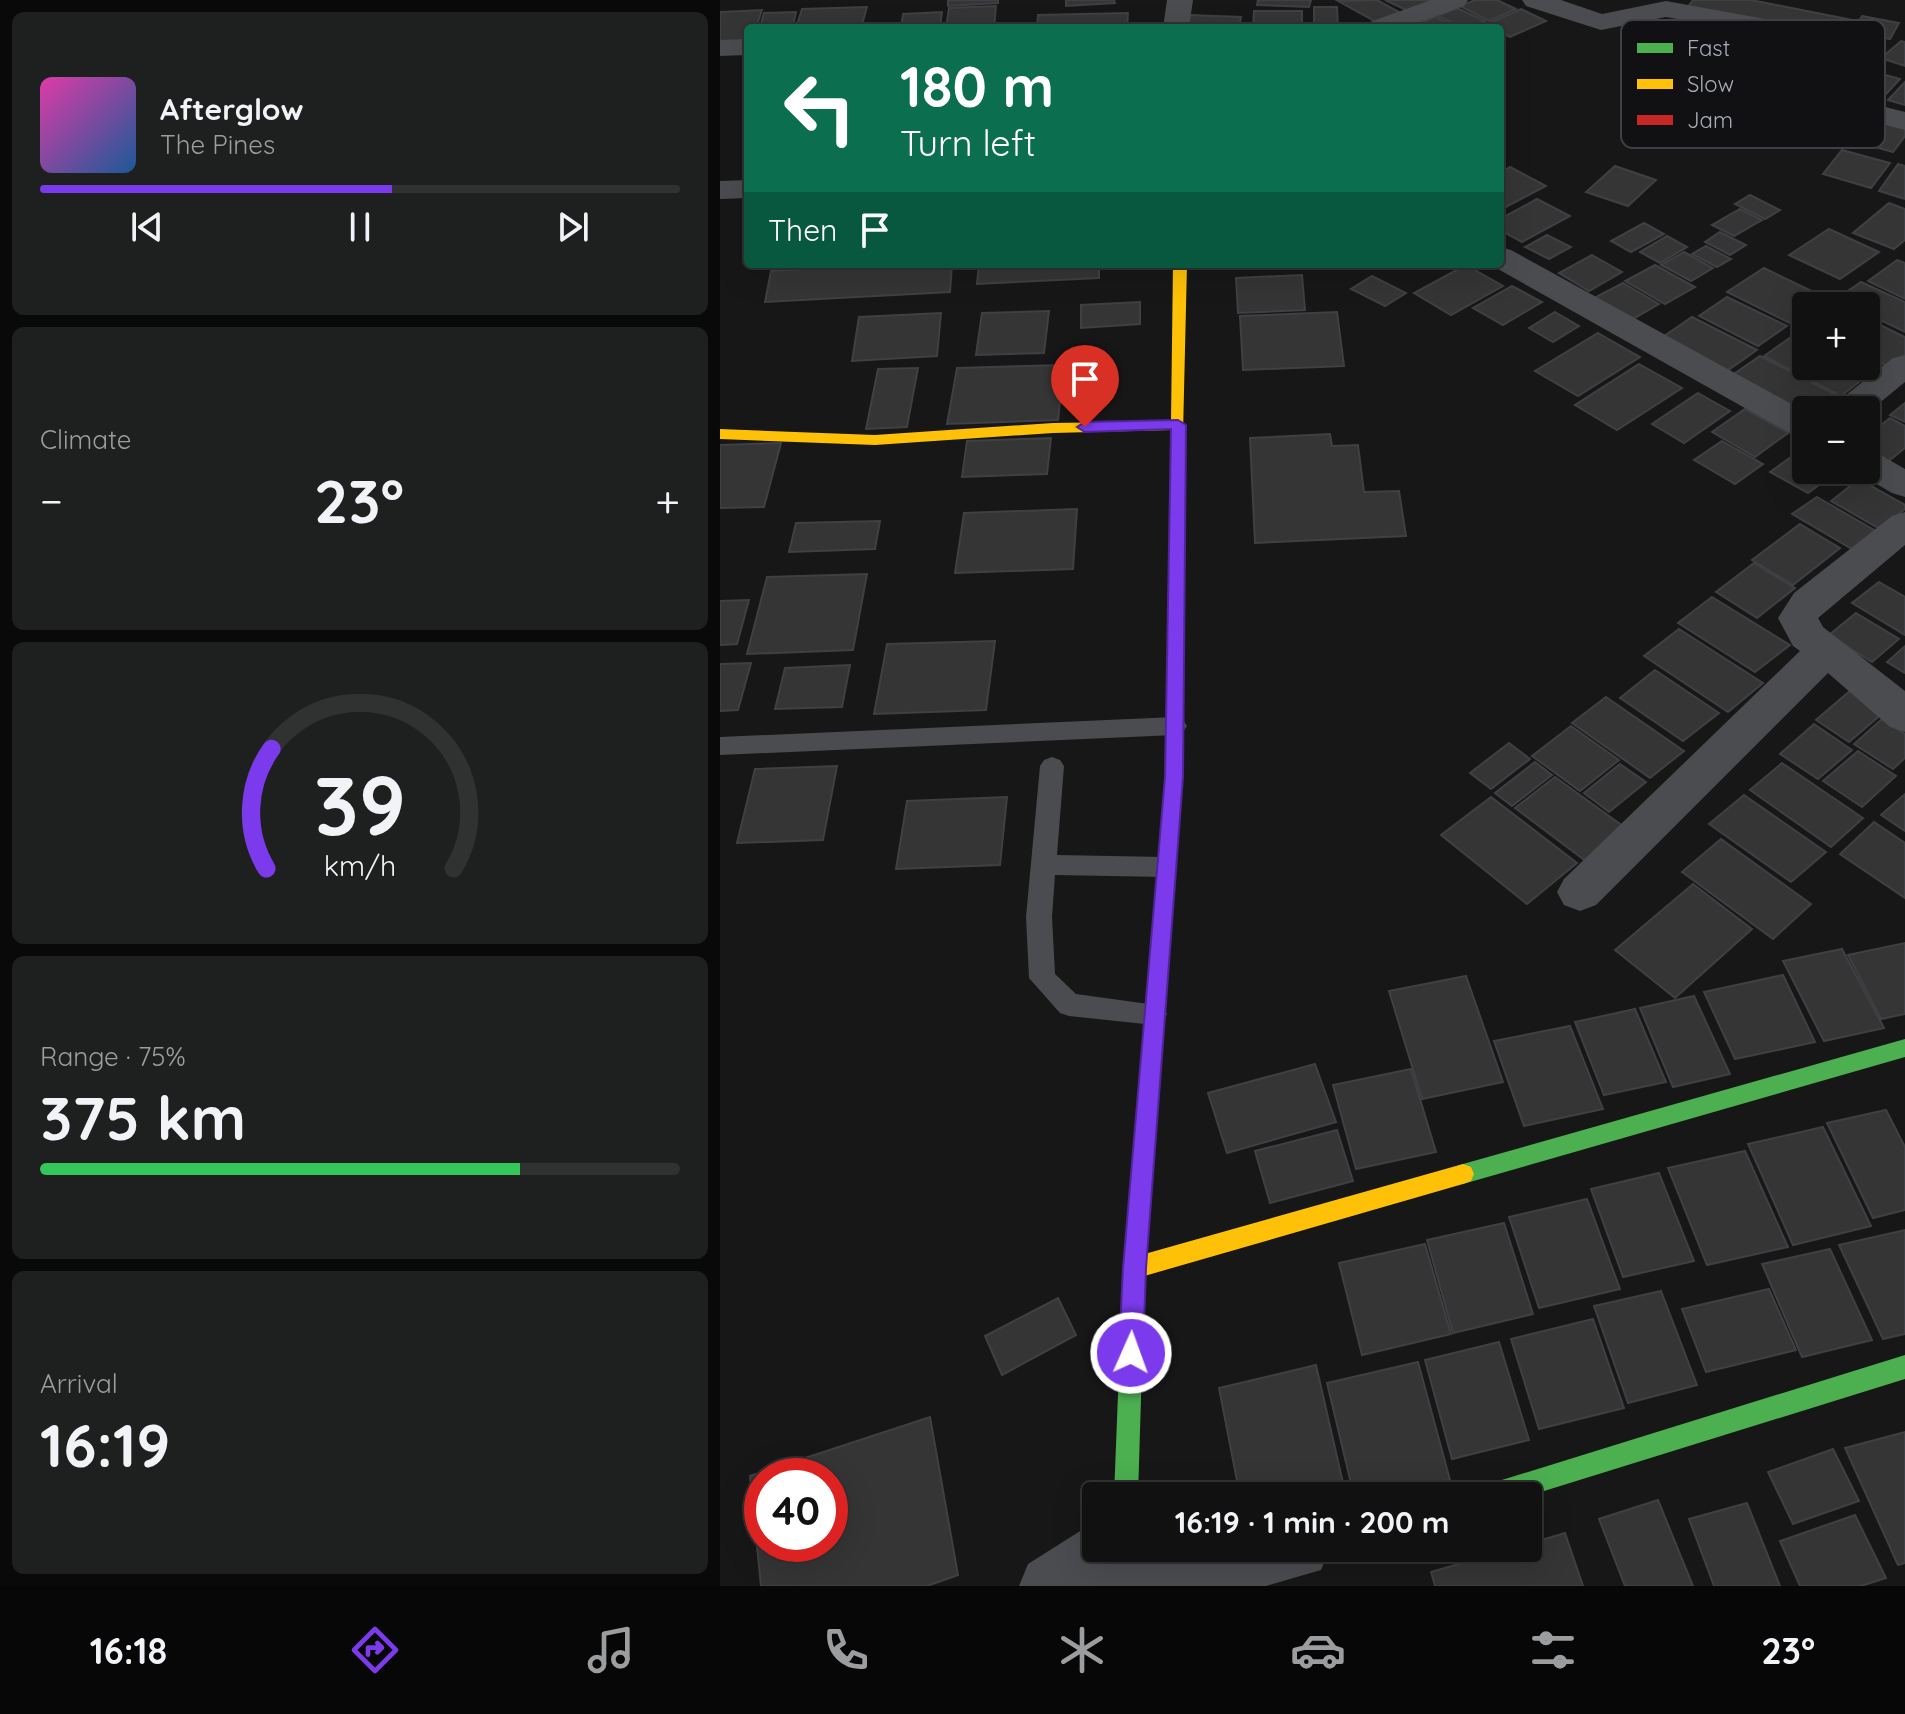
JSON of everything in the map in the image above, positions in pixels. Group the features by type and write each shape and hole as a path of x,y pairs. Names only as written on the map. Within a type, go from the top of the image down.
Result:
{"street":[{"path":"1177,24 1180,0"},
{"path":"1390,24 1455,0"},
{"path":"1535,0 1601,22 1666,9 1726,20"},
{"path":"720,48 744,47"},
{"path":"1885,116 1905,121"},
{"path":"720,190 744,189"},
{"path":"1504,259 1792,419"},
{"path":"1126,1482 1134,1268 1175,726 1180,268"},
{"path":"1866,396 1905,365"},
{"path":"720,434 875,440 1053,428 1178,425"},
{"path":"1880,470 1905,485"},
{"path":"1905,525 1808,603 1798,618 1807,636 1827,649 1905,716"},
{"path":"1580,892 1827,649"},
{"path":"1134,1268 1905,1048"},
{"path":"1534,1482 1905,1367"},
{"path":"1050,1586 1085,1562"},
{"path":"1120,1586 1122,1562"},
{"path":"1129,1586 1281,1564"}],"lane":[{"path":"720,746 1175,726"},
{"path":"1052,766 1046,865 1039,917 1042,978 1069,1005 1154,1014"},
{"path":"1046,865 1165,867"}],"building":[{"path":"948,0 998,0 998,3 948,6"},
{"path":"1066,0 1114,0 1115,3 1066,6"},
{"path":"1258,0 1311,0 1309,7 1257,5"},
{"path":"1377,0 1401,13 1376,22 1338,1"},
{"path":"1385,0 1431,0 1432,1 1408,11"},
{"path":"1475,0 1497,0 1516,9 1489,21 1460,6"},
{"path":"1693,0 1751,0 1852,20 1746,20 1687,8"},
{"path":"996,6 994,24 947,24 949,8"},
{"path":"867,7 862,24 797,24 802,9"},
{"path":"1314,7 1337,7 1338,24 1314,24"},
{"path":"1457,8 1485,21 1454,24 1438,16"},
{"path":"1521,9 1546,21 1510,37 1504,34 1504,24 1487,24"},
{"path":"762,10 757,24 744,24 744,42 720,43 720,12"},
{"path":"1254,11 1302,11 1302,24 1253,24"},
{"path":"796,12 793,24 761,24 764,13"},
{"path":"942,12 940,24 902,24 903,14"},
{"path":"1128,13 1127,24 1037,24 1038,15"},
{"path":"1190,15 1241,17 1240,24 1188,24"},
{"path":"1862,16 1883,20 1860,20"},
{"path":"1435,17 1449,24 1418,24"},
{"path":"1885,20 1899,23 1890,39 1885,38"},
{"path":"1901,41 1905,42 1905,66 1885,59 1885,55"},
{"path":"1885,75 1900,79 1885,95"},
{"path":"1905,82 1905,105 1888,100"},
{"path":"1885,122 1905,127 1905,136 1893,152 1879,148 1885,148"},
{"path":"1842,150 1890,163 1871,188 1823,174"},
{"path":"1898,164 1905,166 1905,199 1879,191"},
{"path":"1615,166 1656,180 1628,206 1586,192"},
{"path":"1510,167 1546,186 1504,208 1504,171"},
{"path":"1750,195 1780,210 1765,219 1735,204"},
{"path":"1537,199 1570,216 1522,242 1504,232 1504,217"},
{"path":"1889,203 1905,209 1905,240 1894,249 1853,233"},
{"path":"1740,209 1762,220 1734,236 1712,225"},
{"path":"1644,223 1664,234 1631,252 1611,241"},
{"path":"1829,229 1879,252 1840,279 1789,255"},
{"path":"1720,232 1746,245 1730,255 1705,242"},
{"path":"1547,235 1571,247 1549,259 1525,247"},
{"path":"1667,236 1687,247 1660,263 1640,252"},
{"path":"1706,246 1731,259 1717,267 1692,254"},
{"path":"1684,252 1713,268 1691,281 1661,265"},
{"path":"1592,255 1622,272 1589,291 1559,273"},
{"path":"1897,260 1905,263 1905,299 1868,281"},
{"path":"1655,265 1695,287 1665,304 1625,281"},
{"path":"952,268 950,292 765,302 771,271"},
{"path":"979,268 1099,268 1099,278 977,284"},
{"path":"1460,268 1471,268 1503,286 1451,315 1414,293"},
{"path":"1764,268 1814,292 1792,292 1790,323 1727,292"},
{"path":"1302,275 1305,310 1238,313 1236,278"},
{"path":"1372,276 1406,293 1385,306 1351,289"},
{"path":"1861,282 1905,302 1905,332 1880,320 1880,292 1846,292"},
{"path":"1623,283 1659,304 1631,320 1594,298"},
{"path":"1512,286 1542,302 1503,325 1473,308"},
{"path":"1727,297 1787,326 1758,346 1699,316"},
{"path":"1140,302 1140,324 1081,328 1081,305"},
{"path":"1049,311 1044,353 976,355 982,313"},
{"path":"1337,312 1344,366 1243,370 1240,316"},
{"path":"1555,312 1579,326 1553,342 1529,328"},
{"path":"941,313 937,356 852,361 859,317"},
{"path":"1692,317 1757,350 1724,373 1660,339"},
{"path":"1880,325 1905,337 1905,355 1889,367 1880,362"},
{"path":"1598,333 1640,357 1578,396 1535,371"},
{"path":"1792,336 1792,371 1764,356"},
{"path":"1760,356 1792,372 1792,380 1807,380 1838,396 1792,396 1792,409 1731,376"},
{"path":"1639,364 1682,388 1617,430 1575,405"},
{"path":"1064,365 1058,420 947,424 957,368"},
{"path":"918,368 907,427 866,429 878,369"},
{"path":"1810,380 1862,380 1841,396"},
{"path":"1698,393 1730,411 1684,443 1652,424"},
{"path":"1905,403 1905,422 1890,415"},
{"path":"1745,409 1788,433 1755,457 1712,432"},
{"path":"1890,418 1905,426 1905,448 1886,463 1880,460 1880,426"},
{"path":"1330,434 1332,446 1358,445 1364,492 1399,491 1406,536 1255,543 1250,438"},
{"path":"1051,438 1047,474 962,477 967,441"},
{"path":"1722,441 1763,464 1735,484 1694,460"},
{"path":"781,443 764,507 720,508 720,445"},
{"path":"1792,456 1792,484 1820,484 1808,493 1770,472"},
{"path":"1853,484 1868,484 1905,505 1905,509 1880,529 1831,501"},
{"path":"1817,497 1876,531 1852,549 1792,514"},
{"path":"1077,509 1073,569 955,573 964,513"},
{"path":"880,521 875,549 789,552 796,523"},
{"path":"1800,524 1840,548 1793,585 1752,560"},
{"path":"1754,563 1795,588 1757,618 1716,592"},
{"path":"867,574 853,650 747,654 767,577"},
{"path":"1879,582 1905,597 1905,635 1852,603"},
{"path":"1712,597 1790,645 1755,672 1678,623"},
{"path":"749,600 737,644 720,645 720,601"},
{"path":"1856,613 1899,639 1872,662 1829,635"},
{"path":"1679,629 1763,683 1728,712 1644,656"},
{"path":"995,641 986,710 874,714 887,644"},
{"path":"1905,646 1905,673 1887,662"},
{"path":"751,663 738,710 720,711 720,664"},
{"path":"850,665 842,707 775,709 785,668"},
{"path":"1655,670 1719,713 1683,741 1620,698"},
{"path":"1851,690 1884,712 1849,742 1816,720"},
{"path":"1606,697 1684,751 1650,778 1572,723"},
{"path":"1882,719 1905,734 1905,758 1893,769 1854,744"},
{"path":"1814,724 1852,750 1818,779 1780,754"},
{"path":"1571,726 1619,760 1580,791 1532,756"},
{"path":"1509,743 1530,759 1491,789 1470,773"},
{"path":"1858,751 1896,776 1862,807 1823,781"},
{"path":"1535,762 1552,775 1512,806 1495,793"},
{"path":"1782,763 1863,818 1831,847 1750,790"},
{"path":"1620,764 1646,782 1609,812 1584,793"},
{"path":"837,766 823,840 737,843 755,769"},
{"path":"1555,777 1627,829 1587,862 1515,808"},
{"path":"1905,794 1905,831 1881,815"},
{"path":"1744,795 1826,852 1791,882 1709,824"},
{"path":"1007,797 1000,865 896,869 907,801"},
{"path":"1491,797 1577,863 1527,904 1441,835"},
{"path":"1874,822 1905,843 1905,898 1840,854"},
{"path":"1721,839 1811,904 1773,939 1682,872"},
{"path":"1693,884 1752,929 1675,998 1615,950"},
{"path":"1905,943 1905,1014 1881,1019 1848,955"},
{"path":"1842,949 1884,1028 1824,1041 1783,961"},
{"path":"1783,975 1815,1042 1735,1059 1704,992"},
{"path":"1466,976 1503,1082 1422,1099 1389,991"},
{"path":"1694,996 1730,1074 1673,1087 1640,1008"},
{"path":"1635,1009 1666,1082 1604,1095 1575,1022"},
{"path":"1570,1026 1603,1109 1524,1126 1494,1041"},
{"path":"1315,1064 1336,1122 1227,1153 1208,1093"},
{"path":"1411,1069 1436,1152 1356,1169 1333,1085"},
{"path":"1886,1110 1905,1147 1905,1210 1873,1218 1827,1123"},
{"path":"1823,1127 1871,1226 1793,1245 1748,1144"},
{"path":"1337,1130 1353,1181 1270,1203 1255,1151"},
{"path":"1745,1151 1788,1247 1707,1265 1668,1168"},
{"path":"1659,1173 1694,1261 1623,1277 1591,1189"},
{"path":"1587,1199 1620,1289 1539,1308 1509,1217"},
{"path":"1504,1223 1533,1314 1453,1333 1427,1240"},
{"path":"1905,1230 1905,1334 1883,1339 1839,1245"},
{"path":"1425,1244 1451,1334 1362,1355 1339,1263"},
{"path":"1830,1249 1872,1340 1802,1357 1762,1264"},
{"path":"1769,1289 1796,1350 1706,1372 1682,1309"},
{"path":"1661,1291 1697,1385 1628,1403 1594,1306"},
{"path":"1058,1298 1076,1335 1002,1375 985,1336"},
{"path":"1593,1319 1624,1408 1539,1429 1511,1339"},
{"path":"1499,1342 1529,1440 1452,1459 1425,1360"},
{"path":"1418,1362 1450,1480 1351,1482 1327,1383"},
{"path":"1316,1365 1343,1482 1237,1482 1219,1388"},
{"path":"930,1417 958,1575 927,1586 761,1586 759,1562 848,1562 848,1458 805,1458"},
{"path":"1905,1432 1905,1563 1898,1565 1845,1448"},
{"path":"1833,1449 1859,1501 1793,1524 1768,1472"},
{"path":"1658,1500 1693,1586 1625,1586 1599,1519"},
{"path":"1747,1503 1780,1586 1714,1586 1689,1519"},
{"path":"1855,1515 1886,1578 1861,1586 1800,1586 1780,1541"},
{"path":"1565,1533 1583,1586 1435,1586 1431,1572 1466,1562 1542,1562 1542,1540"}],"traffic: fast":[{"path":"1126,1482 1134,1268 1156,1002"},
{"path":"1463,1174 1905,1048"},
{"path":"1534,1482 1905,1367"}],"traffic: slow":[{"path":"1178,431 1180,268"},
{"path":"720,434 875,440 1053,428 1178,425"},
{"path":"1156,1002 1175,729"},
{"path":"1134,1268 1463,1174"}],"traffic: jam":[{"path":"1175,729 1178,431"}],"route":[{"path":"1085,427 1178,425 1174,777 1134,1268 1131,1353"}]}
